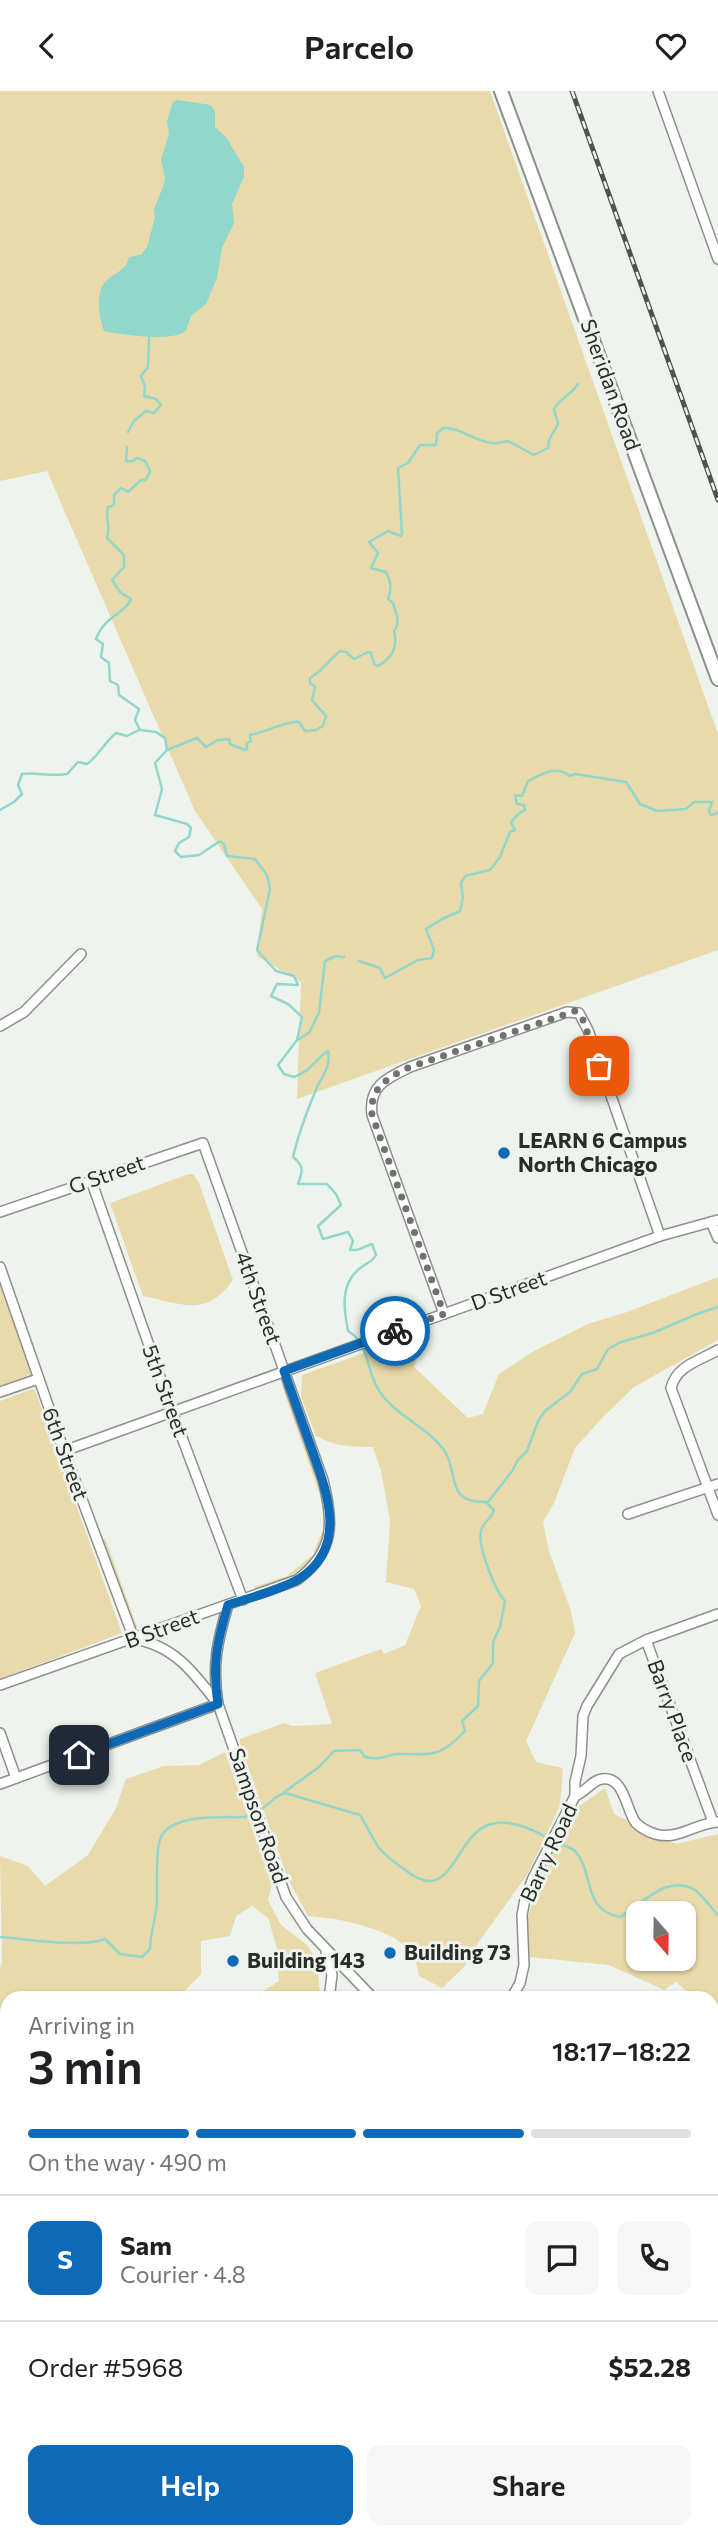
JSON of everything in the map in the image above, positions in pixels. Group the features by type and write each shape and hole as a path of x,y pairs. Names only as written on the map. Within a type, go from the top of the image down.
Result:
{"main road":[{"name":"Sheridan Road","path":"501,91 718,679"}],"street":[{"path":"658,91 718,259"},
{"path":"0,1026 24,1012 81,954"},
{"path":"444,1314 370,1104 378,1087 392,1075 410,1067 567,1012 579,1013 588,1030 660,1236"},
{"name":"G Street","path":"0,1212 203,1143 207,1154"},
{"name":"4th Street","path":"207,1154 323,1481 330,1507 330,1534 317,1561"},
{"name":"5th Street","path":"91,1180 172,1411 243,1600"},
{"path":"714,1221 718,1238"},
{"name":"D Street","path":"64,1451 660,1236 714,1221"},
{"name":"6th Street","path":"0,1267 38,1379 134,1640"},
{"path":"718,1350 685,1367 674,1376 671,1388 713,1485 718,1515"},
{"path":"0,1392 38,1379"},
{"path":"628,1514 713,1485"},
{"name":"B Street","path":"0,1685 134,1640 297,1580 317,1561"},
{"name":"Sampson Road","path":"228,1605 215,1653 218,1704 286,1897 307,1929 366,1991"},
{"name":"Barry Road","path":"516,1991 524,1965 522,1909 533,1878 575,1796 583,1716 587,1706 619,1654 646,1640 718,1614"},
{"path":"0,1784 218,1704 193,1672 174,1654 158,1645 134,1640"},
{"name":"Barry Place","path":"646,1640 715,1822"},
{"path":"0,1733 16,1778"},
{"path":"575,1796 585,1793 594,1782 610,1780 621,1791 634,1822 656,1835 680,1834 715,1822"},
{"path":"322,1944 331,1968 330,1991"}],"shaded area":[{"path":"0,91 490,91 718,734 718,950 297,1099 301,982 257,956 262,909 195,811 47,471 0,481"},
{"path":"193,1174 199,1183 233,1280 213,1300 193,1305 143,1296 110,1203"},
{"path":"718,1277 718,1340 634,1387 602,1418 575,1448 554,1503 543,1522 549,1551 571,1611 575,1633 526,1741 536,1762 563,1768 560,1806 527,1875 478,1943 465,1966 442,1988 419,1976 416,1962 408,1949 384,1933 336,1919 308,1916 288,1879 240,1744 240,1739 284,1723 292,1726 332,1724 315,1673 381,1649 384,1654 405,1645 421,1606 414,1589 386,1582 390,1521 381,1471 373,1447 343,1445 316,1436 301,1397 302,1375 407,1338 421,1348 414,1367 468,1418 483,1414 499,1374 534,1351 588,1324"},
{"path":"0,1283 33,1374 0,1386"},
{"path":"284,1385 327,1503 327,1526 317,1553 314,1551 323,1530 325,1510 282,1386"},
{"path":"35,1390 122,1633 0,1679 0,1401"},
{"path":"105,1538 137,1627 135,1628 103,1539"},
{"path":"311,1556 313,1558 288,1579 256,1591 254,1587 287,1576"},
{"path":"225,1752 272,1884 268,1900 281,1925 307,1945 317,1961 320,1991 263,1991 279,1981 277,1948 268,1918 252,1906 236,1916 230,1936 201,1941 201,1974 185,1991 0,1991 0,1856 28,1866 45,1886 88,1855 116,1808 126,1779 164,1766 199,1765"},
{"path":"605,1788 614,1814 676,1844 718,1834 718,1991 686,1991 676,1982 664,1990 609,1965 530,1957 527,1920 539,1881 572,1811"}],"water":[{"path":"177,100 211,105 215,112 215,127 226,137 244,167 244,177 232,204 234,223 222,248 217,278 206,304 191,316 186,331 170,336 148,337 104,331 99,305 100,291 109,278 123,268 129,257 141,255 147,247 155,217 154,209 165,178 161,160 169,134 167,121 173,102"}],"waterway":[{"path":"128,432 134,421 146,411 154,413 161,405 156,399 144,396 145,387 141,376 148,367 149,336"},
{"path":"297,1040 302,1017 288,1004 271,996 277,984 298,985 294,976 276,971 257,950 270,889 267,875 255,859 227,856 224,844 220,841 199,855 181,857 175,851 179,843 189,837 191,828 187,824 155,815 162,789 155,763 167,750 197,738 206,747 218,740 229,739 230,744 245,750 247,743 251,741 250,735 295,722 299,722 305,731 323,726 326,716 312,700 315,687 310,683 310,678 340,651 346,652 354,659 371,653 374,664 378,666 391,655 395,647 394,631 398,621 393,603 388,599 390,582 386,572 371,568 378,553 369,542 388,531 401,536 402,534 398,468 408,463 420,445 436,445 437,433 443,428 491,443 508,441 534,455 548,448 549,440 558,424 554,409 578,384"},
{"path":"127,447 126,461 137,458 145,461 150,471 146,480 141,480 128,492 121,488 114,495 114,505 108,507 107,511 107,538 124,555 124,567 112,580 120,592 131,599 124,609 104,625 96,639 103,644 101,657 109,663 110,681 118,685 119,695 139,709 135,720 140,730 156,732 165,738 167,750"},
{"path":"0,810 22,794 18,785 22,774 67,774 78,762 87,764 116,733 127,736 139,730"},
{"path":"359,961 380,968 385,978 418,960 432,958 434,950 426,929 460,911 463,898 461,883 465,876 490,870 500,857 510,832 515,830 512,821 525,810 524,805 517,804 515,795 522,796 528,781 544,773 559,771 570,776 575,774 626,782 640,804 657,811 686,809 694,802 712,802 709,811 711,815 718,813"},
{"path":"283,1793 319,1767 334,1751 360,1750 365,1757 375,1758 398,1754 428,1754 442,1750 456,1740 465,1731 462,1721 478,1706 479,1681 493,1663 493,1642 500,1627 505,1601 491,1577 481,1544 482,1528 494,1510 486,1502 464,1498 458,1492 444,1450 437,1441 383,1397 373,1380 364,1349 348,1331 346,1290 352,1276 376,1255 372,1244 350,1250 353,1241 348,1232 323,1239 318,1226 341,1205 327,1184 298,1184 302,1169 293,1157 308,1108 327,1068 328,1051 305,1072 294,1077 284,1074 278,1065 297,1040 309,1033 319,1013 325,961 336,956 344,957"},
{"path":"488,1502 527,1451 538,1421 545,1411 570,1392 582,1374 597,1369 608,1349 718,1307"},
{"path":"258,1811 285,1793 360,1815 379,1848 388,1857 420,1879 432,1881 442,1876 476,1832 488,1825 520,1825 549,1839"},
{"path":"0,1937 69,1943 105,1939 120,1954 142,1957 150,1949 157,1903 158,1849 163,1833 183,1821 209,1817 245,1817 252,1814"},
{"path":"555,1842 575,1851 585,1869 594,1898 608,1913 620,1917 655,1893 674,1885 695,1890 718,1915"}],"railway":[{"path":"572,91 718,500"}],"way so far":[{"path":"395,1331 444,1314 372,1115 370,1104 378,1087 392,1075 410,1067 575,1011 582,1017 588,1030 599,1066"}],"place":[{"name":"LEARN 6 Campus North Chicago","path":"504,1153"},
{"name":"Building 73","path":"390,1953"},
{"name":"Building 143","path":"233,1961"}],"route":[{"path":"79,1755 218,1704 215,1653 228,1605 297,1580 320,1557 330,1534 330,1507 323,1481 284,1371 395,1331"}]}
